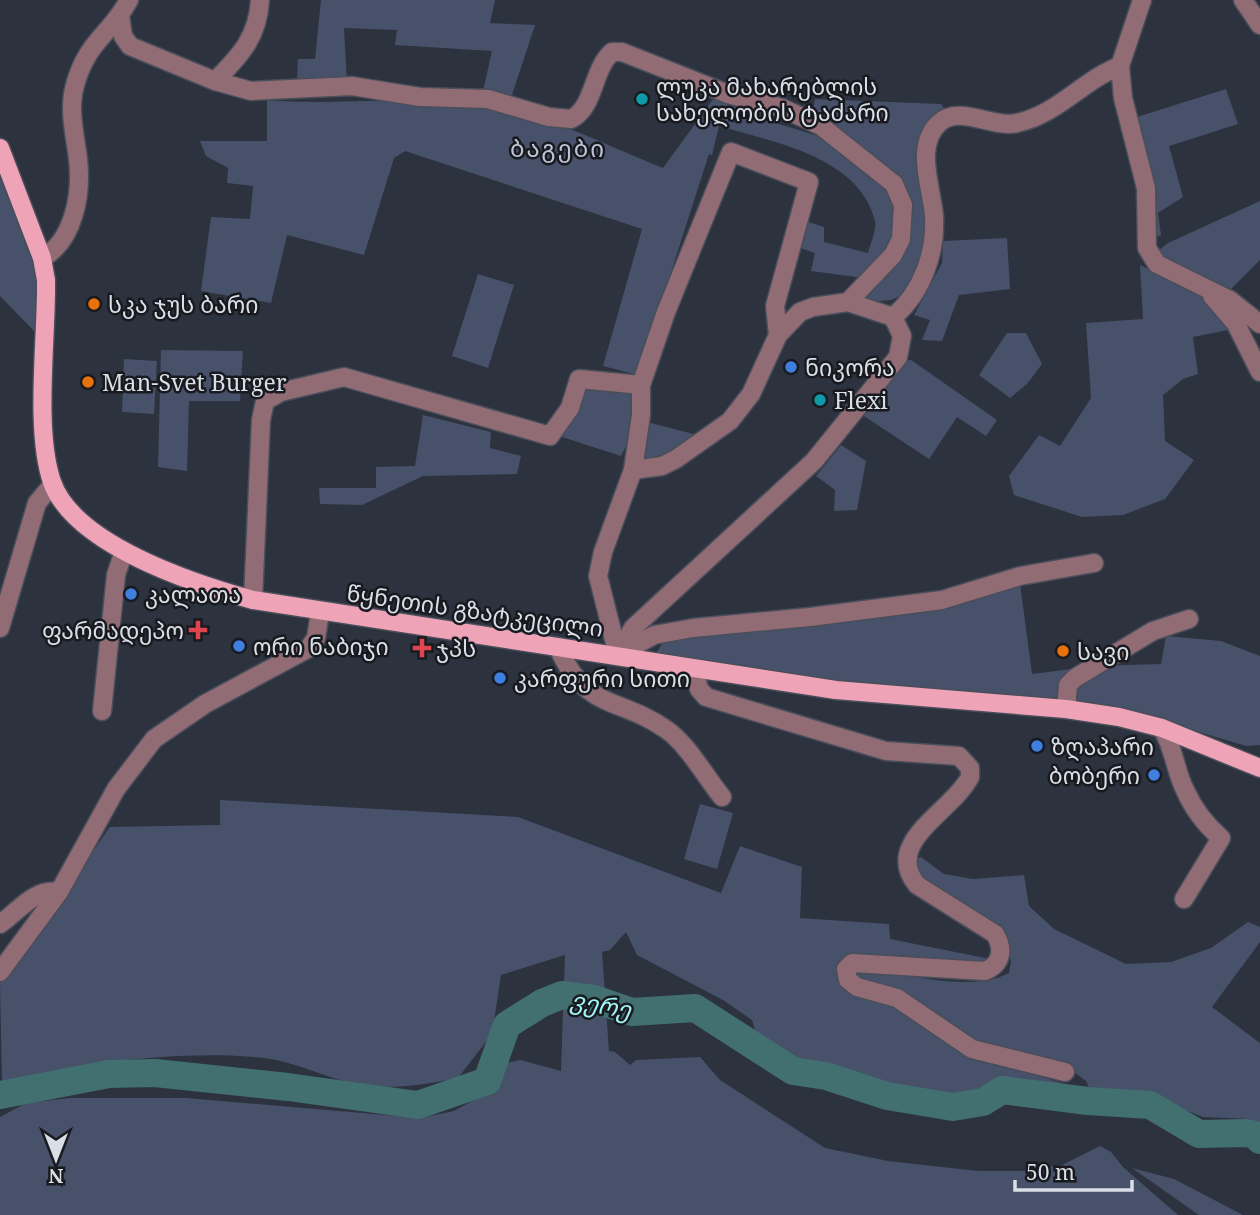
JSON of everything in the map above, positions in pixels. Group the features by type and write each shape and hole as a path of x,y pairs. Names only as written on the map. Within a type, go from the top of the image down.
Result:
{"main road":[{"name":"წყნეთის გზატკეცილი","path":"0,148 42,258 47,315 45,441 53,484 75,514 105,541 124,551 208,587 253,600 836,690 1066,709 1119,717 1162,728 1256,764"}],"street":[{"path":"215,82 245,50 254,35 260,0"},
{"path":"1142,0 1120,66 1123,98 1146,188 1147,247 1157,264 1230,300 1260,324"},
{"path":"1243,0 1260,25"},
{"path":"124,7 123,36 130,46 215,82 251,91 352,86 421,97 488,99 570,119 579,115 604,59 611,52 622,52 728,94 800,115 838,137 894,184 903,205 901,239 893,255 848,302"},
{"path":"42,258 55,251 65,239 75,201 79,171 72,106 75,83 93,43 124,7"},
{"path":"893,317 913,295 931,256 934,218 926,176 926,149 939,122 950,117 966,117 996,124 1016,124 1044,114 1120,66"},
{"path":"618,655 598,576 614,517 633,470 641,415 641,384 666,312 731,152 809,182 775,306 778,335"},
{"path":"1206,289 1236,324 1260,372"},
{"path":"618,655 634,628 814,461 898,357 902,336 893,317 848,302 813,307 800,312 778,335 751,394 730,421 676,459 662,466 633,470"},
{"path":"253,600 261,419 265,401 281,392 344,377 550,436 570,408 579,379 641,384"},
{"path":"0,628 37,503 53,484"},
{"path":"102,711 116,575 124,551"},
{"path":"618,655 654,635 693,628 810,617 942,600 1020,576 1094,563"},
{"path":"0,972 60,892 116,789 154,739 205,704 309,648 316,638 320,612"},
{"path":"1066,709 1068,685 1075,678 1153,631 1189,618"},
{"path":"558,646 566,665 596,697 669,731 722,797"},
{"path":"694,670 699,689 706,697 886,751 959,755 966,761 970,778 964,789 916,836 908,848 906,864 909,875 917,885 995,934 1000,943 999,960 994,967 985,971 852,963 846,970 848,980 857,987 897,998 972,1049 1065,1072"},
{"path":"1162,728 1172,745 1184,790 1210,829 1221,838 1184,899"},
{"path":"0,924 39,894 49,890 60,892"}],"shaded area":[{"path":"321,0 495,0 490,23 535,25 510,101 482,95 492,51 395,45 397,30 344,28 347,83 297,83 298,59 315,59"},
{"path":"1127,83 1137,117 1226,89 1238,124 1169,146 1183,197 1158,213 1161,235 1152,240"},
{"path":"714,98 763,119 818,136 881,179 894,196 896,240 864,278 811,271 815,253 791,245 802,220 824,227 824,242 868,253 875,221 866,199 851,181 811,155 719,126 712,155 709,154 638,375 603,366 642,229 405,151 394,158 364,255 287,235 271,303 201,291 211,217 250,219 253,186 227,183 228,168 206,156 200,141 267,141 267,100 428,100 481,104 527,114 574,130 663,168"},
{"path":"815,99 941,104 947,112 922,136 917,154 929,237 912,282 902,295 891,300 870,302 866,296 868,288 884,278 901,255 904,228 901,180 874,156 811,120"},
{"path":"0,177 34,265 37,283 35,332 0,296"},
{"path":"1260,201 1260,260 1230,290 1216,289 1161,259 1159,250 1168,243"},
{"path":"1007,238 1010,289 959,295 942,341 922,340 930,320 914,315 942,263 943,241"},
{"path":"1140,265 1201,294 1228,330 1193,337 1198,374 1183,379 1163,395 1165,441 1194,460 1165,499 1123,515 1082,517 1014,495 1009,476 1039,435 1060,446 1091,398 1086,323 1143,319"},
{"path":"478,274 514,285 488,368 452,356"},
{"path":"1007,333 1026,333 1042,364 1027,384 1010,398 979,375"},
{"path":"161,350 243,351 240,401 189,401 187,471 158,467"},
{"path":"124,359 157,361 154,414 122,412"},
{"path":"911,360 997,420 986,436 957,417 929,459 861,414 902,361"},
{"path":"592,383 605,383 636,394 641,417 621,456 556,435 580,394"},
{"path":"423,415 491,432 490,448 521,456 517,474 423,476 362,505 320,504 319,488 376,488 376,467 415,466"},
{"path":"647,422 705,437 654,463 629,458"},
{"path":"841,445 866,461 857,510 834,511 835,490 816,476"},
{"path":"1020,583 1032,674 1096,666 1161,664 1166,636 1221,641 1260,656 1260,745 1246,746 1129,711 1058,698 816,680 655,655 662,644 696,637 800,624"},
{"path":"220,800 518,817 721,893 740,846 802,867 800,918 889,924 890,939 990,959 990,965 852,960 839,977 848,992 907,1012 939,1033 969,1059 1074,1087 1076,1094 998,1084 965,1099 922,1098 832,1064 793,1064 759,1043 752,1020 723,1000 637,955 626,932 610,950 602,952 609,1051 615,1052 630,1065 636,1060 700,1057 720,1080 825,1148 888,1161 978,1171 1023,1171 1062,1165 1100,1146 1111,1152 1123,1167 1178,1215 0,1215 0,1117 26,1103 70,1098 186,1098 421,1118 454,1111 492,1090 505,1063 520,1060 561,1071 565,955 501,975 492,1034 458,1078 411,1086 375,1086 352,1083 276,1060 213,1055 100,1063 2,1084 0,982 110,827 220,825"},
{"path":"700,804 733,813 717,869 684,859"},
{"path":"921,857 944,874 973,879 1024,875 1029,906 1054,929 1126,964 1171,962 1211,948 1248,922 1260,927 1260,942 1212,1007 1260,1043 1260,1126 1250,1119 1203,1117 1154,1098 1092,1093 1086,1081 1074,1072 972,1045 854,982 854,971 864,968 957,982 994,979 1009,973 1011,962 1008,946 919,880 914,859"},
{"path":"1132,1168 1174,1179 1243,1215 1199,1215"}],"waterway":[{"name":"ვერე","path":"0,1095 109,1074 155,1073 288,1087 418,1105 487,1081 507,1025 542,1003 562,995 594,999 632,1012 695,1008 793,1071 826,1076 887,1096 953,1107 983,1102 1002,1090 1088,1101 1150,1105 1199,1134 1247,1133 1258,1136 1260,1140"}],"place":[{"name":"ლუკა მახარებლის სახელობის ტაძარი","path":"642,99"},
{"name":"სკა ჯუს ბარი","path":"94,304"},
{"name":"ნიკორა","path":"791,367"},
{"name":"Man-Svet Burger","path":"88,382"},
{"name":"Flexi","path":"820,400"},
{"name":"კალათა","path":"131,594"},
{"name":"ფარმადეპო","path":"198,630"},
{"name":"ორი ნაბიჯი","path":"239,646"},
{"name":"ჯპს","path":"422,648"},
{"name":"სავი","path":"1063,651"},
{"name":"კარფური სითი","path":"500,678"},
{"name":"ზღაპარი","path":"1037,746"},
{"name":"ბობერი","path":"1154,775"}],"district":[{"name":"ბაგები","path":"558,147"}]}
